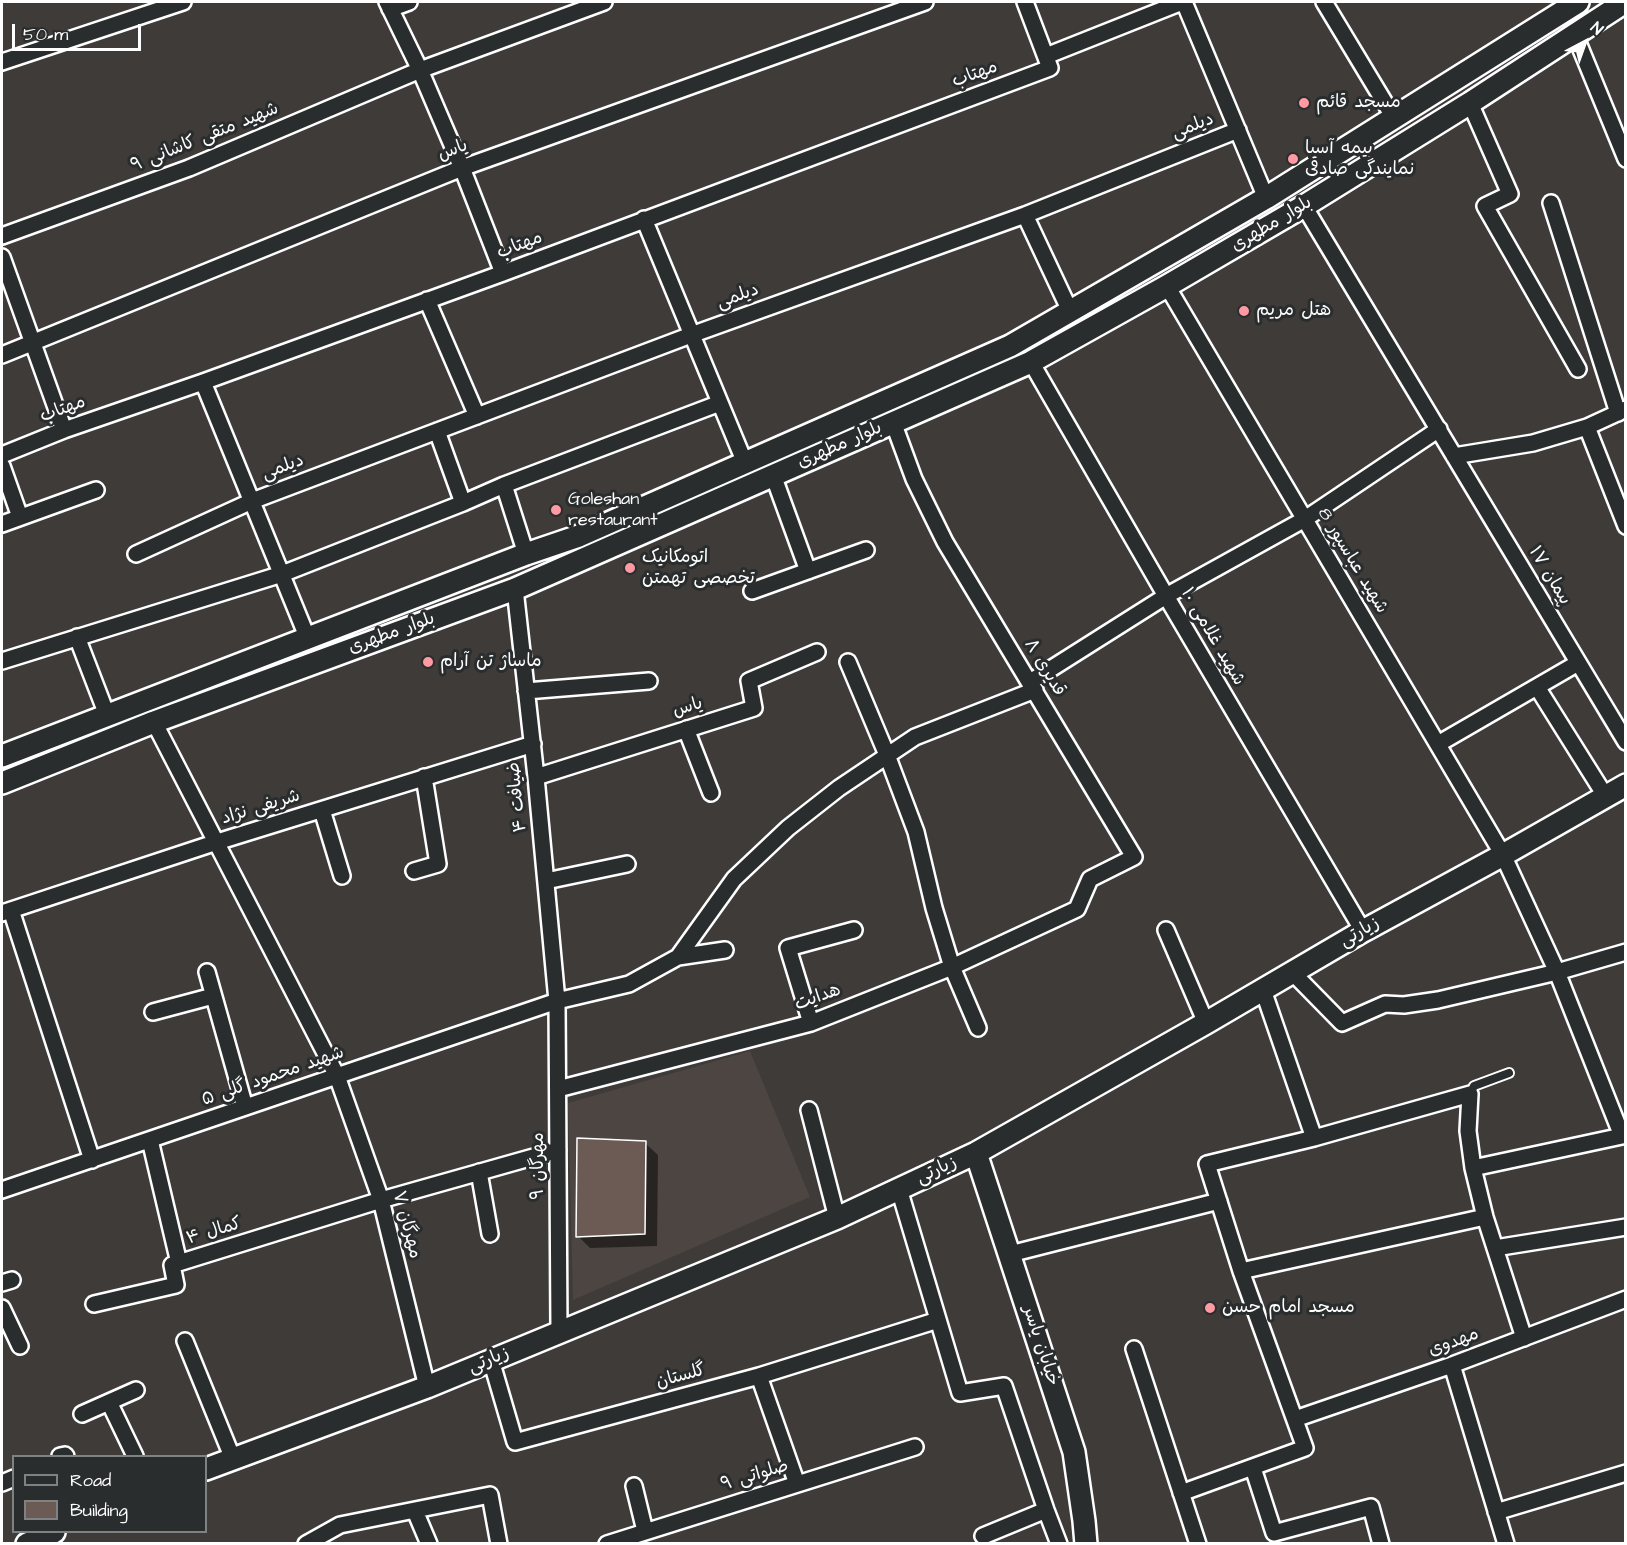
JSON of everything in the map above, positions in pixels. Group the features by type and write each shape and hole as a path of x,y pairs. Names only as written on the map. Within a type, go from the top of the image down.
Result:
{"main road":[{"name":"بلوار مطهری","path":"2,756 526,554 579,536 1010,346 1266,198 1578,2"},
{"name":"بلوار مطهری","path":"2,783 154,722 515,589 1031,362 1304,206 1470,103 1575,34 1624,7"},
{"path":"608,523 619,543"},
{"name":"زیارتی","path":"207,1469 427,1387 837,1218 976,1153 1363,931 1626,785"},
{"name":"خیابان یاسر","path":"976,1153 1074,1452 1086,1544"},
{"path":"27,1544 52,1533"}],"street":[{"path":"409,2 388,5 420,70 503,273"},
{"name":"شهید متقی کاشانی ۹","path":"2,236 189,168 420,70 604,2"},
{"name":"یاس","path":"2,355 462,168 925,2"},
{"path":"1025,2 1048,62"},
{"path":"1183,2 1266,198"},
{"name":"مهتاب","path":"2,455 64,430 503,273 644,219 1048,62 1183,2"},
{"path":"1324,2 1394,118"},
{"path":"2,62 177,3"},
{"path":"1575,34 1626,159"},
{"path":"1470,103 1510,194 1485,206 1578,369"},
{"name":"دیلمی","path":"136,554 252,501 691,335 1025,214 1238,130"},
{"path":"1454,456 1533,443 1587,428 1622,411 1551,203"},
{"name":"پیمان ۱۷","path":"1304,206 1626,742"},
{"path":"1025,214 1070,312"},
{"path":"644,219 745,463"},
{"path":"2,257 64,430"},
{"name":"شهید عباسپور 8","path":"1167,286 1503,855 1557,972 1622,1136 1473,1168"},
{"path":"427,300 477,416"},
{"name":"شهید غلامی ۱۰","path":"1031,362 1363,931"},
{"path":"203,382 308,639"},
{"path":"2,661 282,573 463,503 504,484 720,403"},
{"name":"قدیری ۸","path":"893,422 914,479 945,542 1134,857 1090,879 1077,909"},
{"path":"1587,428 1626,526"},
{"path":"678,957 734,879 788,828 887,754 915,737 1032,686 1166,596 1305,519 1439,429"},
{"path":"437,431 463,503"},
{"path":"2,466 20,517"},
{"path":"773,475 808,571"},
{"path":"504,484 526,554"},
{"path":"2,524 96,490"},
{"path":"752,591 866,550"},
{"name":"ضیافت ۴","path":"515,589 536,777 557,1001"},
{"path":"77,637 107,716"},
{"name":"یاس","path":"536,777 754,708 749,681 817,652"},
{"path":"848,662 887,754 916,832 934,908 952,967 978,1028"},
{"path":"1438,744 1578,663"},
{"path":"526,691 649,681"},
{"path":"1537,687 1606,797"},
{"name":"مهرگان ۷","path":"154,722 337,1076 381,1200 427,1387"},
{"path":"686,729 711,793"},
{"name":"شریفی نژاد","path":"6,912 532,744"},
{"path":"414,871 438,864 424,777"},
{"path":"322,810 342,876"},
{"path":"546,881 627,864"},
{"name":"هدایت","path":"558,1089 811,1023 952,967 1077,909"},
{"path":"6,912 92,1160"},
{"path":"811,1023 788,948 854,930"},
{"path":"1166,930 1206,1023"},
{"path":"678,957 724,950"},
{"path":"1292,972 1342,1023 1385,1004 1404,1005 1438,1000 1557,972 1626,952"},
{"name":"شهید محمود گلی ۵","path":"3,1185 92,1160 557,1001 629,984 678,957"},
{"path":"207,972 245,1107"},
{"path":"1263,990 1314,1138"},
{"path":"153,1012 213,996"},
{"name":"مهرگان ۹","path":"557,1001 559,1331"},
{"path":"1181,1493 1305,1448 1241,1271 1207,1164 1314,1138 1470,1094 1468,1131 1473,1168 1485,1217 1524,1338"},
{"path":"809,1110 837,1218"},
{"name":"کمال ۴","path":"150,1140 179,1263 381,1200 558,1150"},
{"path":"479,1172 490,1234"},
{"path":"899,1189 960,1393 1004,1386 1059,1544"},
{"path":"1010,1254 1219,1201"},
{"path":"1241,1271 1485,1217"},
{"path":"1495,1248 1626,1227"},
{"path":"94,1304 176,1285 172,1265 179,1263"},
{"name":"مهدوی","path":"1295,1419 1452,1365 1626,1299"},
{"path":"2,1308 20,1346"},
{"name":"گلستان","path":"491,1360 514,1442 759,1376 938,1320"},
{"path":"185,1341 233,1459"},
{"path":"1134,1349 1198,1544"},
{"path":"1452,1365 1506,1544"},
{"path":"759,1376 797,1484"},
{"path":"82,1414 136,1390"},
{"path":"109,1402 135,1455"},
{"name":"صلواتی ۹","path":"607,1544 915,1447"},
{"path":"1253,1468 1274,1533 1371,1507 1381,1544"},
{"path":"1496,1512 1626,1473"},
{"path":"634,1486 645,1531"},
{"path":"306,1544 340,1525 490,1495 499,1544"},
{"path":"983,1536 1046,1510"},
{"path":"415,1511 429,1544"}],"lane":[{"path":"1470,1094 1474,1086 1509,1073"}],"shaded area":[{"path":"750,1051 810,1197 573,1300 568,1103"}],"building":[{"path":"577,1138 646,1141 645,1234 576,1237"}],"place":[{"name":"مسجد قائم","path":"1304,103"},
{"name":"بیمه آسیا نمایندگی صادقی","path":"1293,159"},
{"name":"هتل مریم","path":"1244,311"},
{"name":"Goleshan restaurant","path":"556,510"},
{"name":"اتومکانیک تخصصی تهمتن","path":"630,568"},
{"name":"ماساژ تن آرام","path":"428,662"},
{"name":"مسجد امام حسن","path":"1210,1308"}]}
